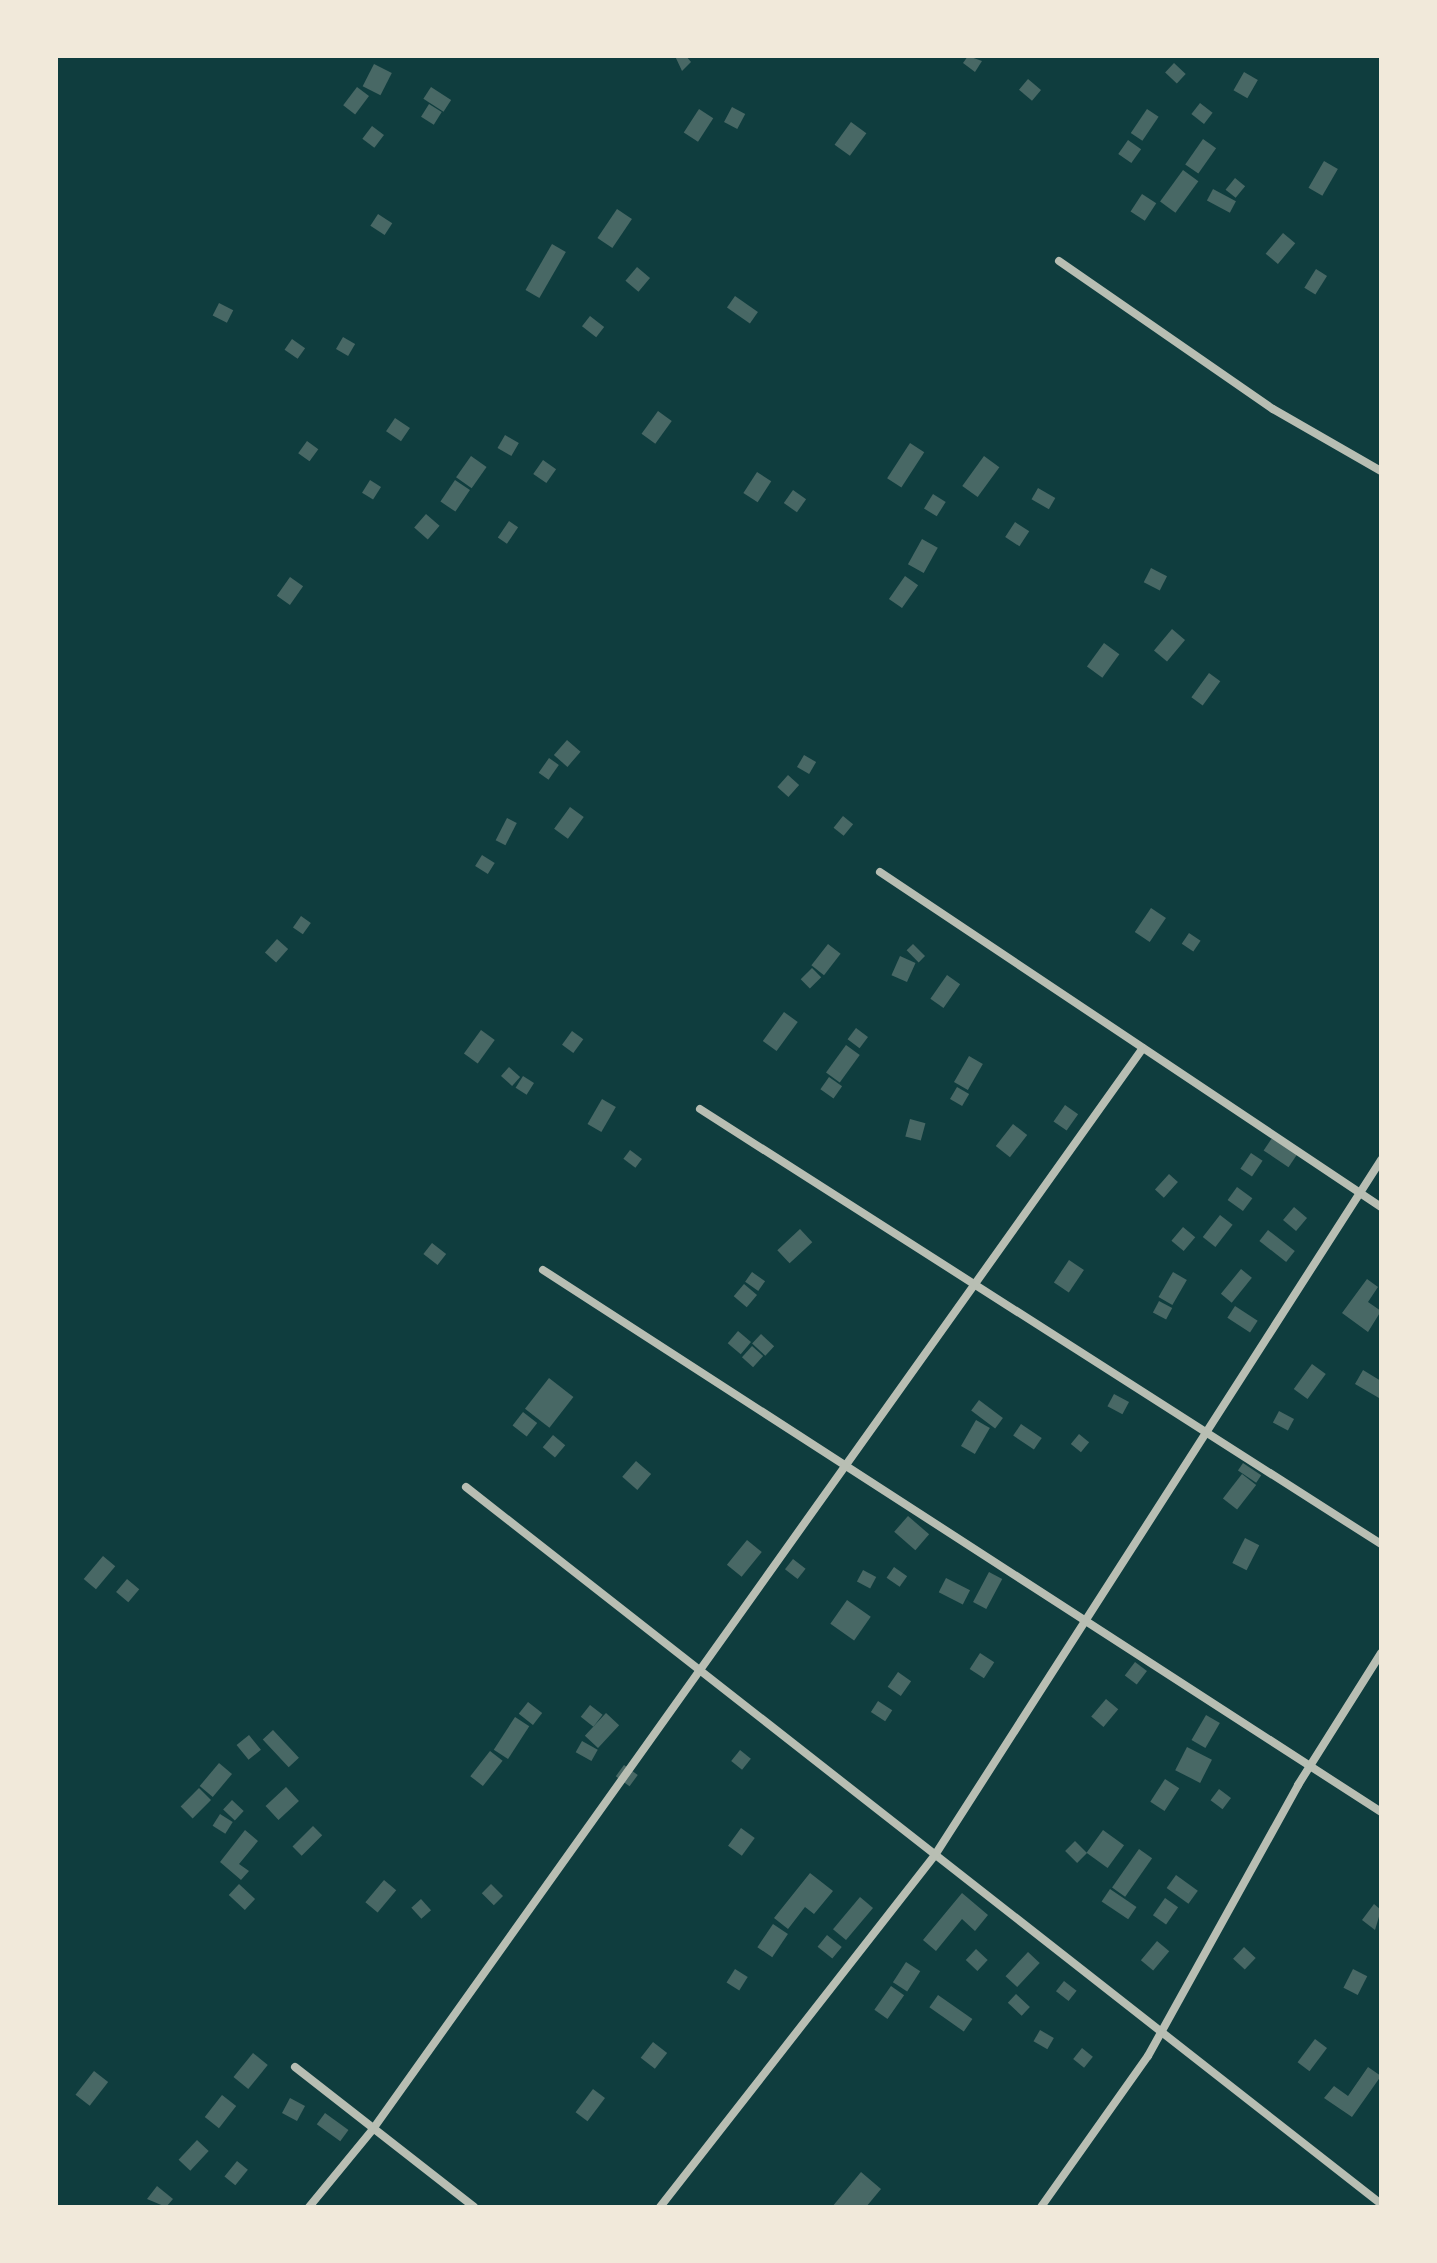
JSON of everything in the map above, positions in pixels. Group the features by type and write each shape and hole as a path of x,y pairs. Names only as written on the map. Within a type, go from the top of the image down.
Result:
{"street":[{"path":"1059,261 1273,409 1381,471"},
{"path":"880,872 1381,1207"},
{"path":"309,2207 373,2129 1143,1048"},
{"path":"700,1109 1381,1544"},
{"path":"660,2207 935,1855 1203,1430 1381,1160"},
{"path":"543,1270 1381,1812"},
{"path":"466,1487 1381,2204"},
{"path":"1041,2207 1161,2032 1310,1766 1381,1653"},
{"path":"295,2067 474,2207"}],"building":[{"path":"675,56 686,56 691,62 682,71"},
{"path":"968,56 982,61 975,72 963,63"},
{"path":"1174,63 1186,74 1177,83 1165,73"},
{"path":"374,64 392,73 380,95 363,86"},
{"path":"1244,72 1258,80 1247,98 1234,90"},
{"path":"1028,79 1041,90 1032,101 1019,90"},
{"path":"357,87 369,96 355,114 343,105"},
{"path":"431,87 451,100 444,112 423,99"},
{"path":"1200,103 1213,113 1204,124 1191,114"},
{"path":"429,104 442,112 434,125 421,117"},
{"path":"732,107 745,114 737,129 724,122"},
{"path":"699,109 713,118 698,142 684,132"},
{"path":"1147,109 1159,117 1142,141 1131,133"},
{"path":"851,122 866,133 850,156 835,145"},
{"path":"372,126 384,135 374,148 362,139"},
{"path":"1203,139 1216,148 1198,174 1185,164"},
{"path":"1128,140 1141,149 1131,163 1118,154"},
{"path":"1324,161 1338,169 1322,196 1308,188"},
{"path":"1183,170 1198,181 1175,213 1160,202"},
{"path":"1235,178 1245,186 1236,198 1226,190"},
{"path":"1213,189 1236,201 1230,213 1207,200"},
{"path":"1142,194 1156,203 1145,221 1131,212"},
{"path":"617,209 632,219 612,248 597,238"},
{"path":"378,214 392,223 385,235 370,226"},
{"path":"1283,233 1295,243 1278,264 1266,254"},
{"path":"552,244 566,252 539,298 526,290"},
{"path":"637,267 650,278 638,292 625,281"},
{"path":"1316,269 1327,276 1315,295 1304,288"},
{"path":"735,296 758,312 750,324 727,307"},
{"path":"219,303 233,310 227,323 213,315"},
{"path":"590,316 604,327 596,337 582,326"},
{"path":"343,337 355,344 348,356 336,349"},
{"path":"292,339 305,348 298,359 285,350"},
{"path":"658,411 672,421 655,444 642,434"},
{"path":"395,418 410,428 401,441 386,431"},
{"path":"505,435 519,443 511,456 498,448"},
{"path":"307,441 318,449 310,461 298,453"},
{"path":"910,443 924,452 901,487 887,478"},
{"path":"471,456 487,467 472,488 456,477"},
{"path":"984,456 999,467 978,497 962,486"},
{"path":"543,460 556,469 546,483 533,474"},
{"path":"757,472 771,481 758,502 743,493"},
{"path":"370,480 381,487 373,500 362,493"},
{"path":"455,480 470,490 455,512 440,502"},
{"path":"1038,488 1055,498 1049,509 1032,499"},
{"path":"793,490 806,499 797,512 784,503"},
{"path":"933,494 946,502 937,516 924,508"},
{"path":"426,514 440,526 428,539 414,528"},
{"path":"509,521 518,527 507,544 498,538"},
{"path":"1015,522 1029,531 1019,546 1005,537"},
{"path":"922,539 938,548 924,573 908,564"},
{"path":"1151,568 1167,576 1160,590 1144,582"},
{"path":"905,576 918,585 902,608 889,599"},
{"path":"290,577 303,586 290,605 277,596"},
{"path":"1172,629 1185,640 1167,661 1154,650"},
{"path":"1104,643 1119,654 1102,678 1087,666"},
{"path":"1209,673 1220,681 1203,705 1191,697"},
{"path":"567,740 581,752 567,767 554,755"},
{"path":"804,755 816,762 809,774 797,767"},
{"path":"549,758 559,765 549,780 539,773"},
{"path":"788,775 799,785 788,797 777,787"},
{"path":"570,807 584,817 568,839 554,829"},
{"path":"843,816 853,824 844,836 834,828"},
{"path":"507,818 517,823 505,845 496,840"},
{"path":"482,855 495,863 488,874 475,866"},
{"path":"1151,908 1166,918 1150,942 1135,932"},
{"path":"301,916 311,923 303,934 293,927"},
{"path":"1189,933 1201,941 1193,952 1182,944"},
{"path":"277,939 288,949 276,962 265,952"},
{"path":"828,944 841,954 824,975 811,965"},
{"path":"913,944 925,956 919,962 907,950"},
{"path":"900,956 916,963 907,982 891,975"},
{"path":"812,968 821,977 810,989 801,979"},
{"path":"947,975 960,984 943,1008 930,999"},
{"path":"784,1012 798,1022 777,1051 763,1041"},
{"path":"856,1028 868,1037 860,1048 848,1039"},
{"path":"481,1030 495,1040 478,1063 464,1053"},
{"path":"572,1031 583,1039 573,1053 562,1045"},
{"path":"846,1045 860,1055 840,1082 826,1073"},
{"path":"969,1056 983,1064 968,1090 954,1082"},
{"path":"509,1067 520,1077 512,1086 501,1076"},
{"path":"523,1076 534,1083 527,1095 516,1088"},
{"path":"829,1077 842,1086 834,1098 820,1089"},
{"path":"957,1087 969,1094 962,1106 950,1099"},
{"path":"602,1099 616,1107 601,1132 588,1124"},
{"path":"1065,1105 1078,1114 1067,1131 1054,1121"},
{"path":"910,1119 925,1123 921,1141 905,1136"},
{"path":"1013,1124 1027,1135 1010,1157 996,1146"},
{"path":"1272,1138 1297,1155 1288,1167 1264,1150"},
{"path":"630,1150 642,1159 635,1168 623,1159"},
{"path":"1251,1153 1263,1161 1252,1177 1240,1169"},
{"path":"1169,1174 1178,1182 1164,1198 1155,1190"},
{"path":"1237,1187 1252,1198 1243,1211 1228,1200"},
{"path":"1294,1207 1307,1218 1296,1231 1283,1220"},
{"path":"1220,1215 1233,1225 1215,1247 1203,1237"},
{"path":"1183,1227 1195,1237 1184,1251 1171,1241"},
{"path":"800,1229 812,1242 790,1263 777,1250"},
{"path":"1268,1230 1295,1251 1286,1262 1259,1241"},
{"path":"432,1243 446,1254 438,1265 423,1254"},
{"path":"1069,1260 1084,1270 1069,1292 1054,1282"},
{"path":"1241,1269 1252,1278 1232,1303 1221,1294"},
{"path":"752,1272 765,1281 758,1291 745,1282"},
{"path":"1173,1272 1187,1280 1172,1305 1158,1297"},
{"path":"1367,1279 1378,1287 1368,1302 1381,1311 1368,1332 1342,1313"},
{"path":"744,1284 757,1295 747,1307 734,1296"},
{"path":"1159,1301 1172,1308 1166,1320 1153,1312"},
{"path":"1235,1306 1258,1321 1250,1332 1227,1318"},
{"path":"738,1331 751,1342 741,1354 728,1343"},
{"path":"761,1334 774,1346 765,1356 752,1344"},
{"path":"752,1346 763,1356 753,1367 742,1357"},
{"path":"1312,1364 1326,1374 1308,1399 1294,1389"},
{"path":"1363,1370 1381,1381 1379,1398 1355,1384"},
{"path":"549,1378 573,1397 549,1428 525,1409"},
{"path":"1114,1394 1129,1402 1122,1414 1107,1406"},
{"path":"979,1400 1003,1418 995,1428 971,1410"},
{"path":"1279,1411 1294,1419 1288,1430 1273,1422"},
{"path":"523,1412 537,1423 527,1436 513,1425"},
{"path":"976,1420 990,1428 975,1454 961,1446"},
{"path":"1021,1424 1042,1438 1034,1450 1013,1436"},
{"path":"1079,1434 1089,1442 1081,1452 1071,1444"},
{"path":"553,1435 565,1445 555,1458 543,1447"},
{"path":"636,1461 651,1474 637,1490 622,1477"},
{"path":"1243,1463 1261,1475 1256,1483 1238,1470"},
{"path":"1242,1474 1256,1485 1237,1510 1223,1498"},
{"path":"908,1516 929,1534 915,1550 894,1532"},
{"path":"1245,1538 1259,1545 1247,1570 1232,1563"},
{"path":"747,1540 762,1552 742,1577 727,1565"},
{"path":"103,1556 115,1566 96,1589 84,1579"},
{"path":"793,1559 806,1569 798,1579 785,1569"},
{"path":"894,1567 907,1576 900,1587 887,1578"},
{"path":"863,1570 876,1577 870,1589 857,1581"},
{"path":"989,1572 1002,1579 986,1609 973,1602"},
{"path":"946,1578 970,1590 963,1605 939,1592"},
{"path":"127,1579 139,1589 128,1602 116,1592"},
{"path":"847,1600 871,1617 854,1640 830,1624"},
{"path":"980,1653 994,1662 984,1678 970,1669"},
{"path":"1135,1662 1147,1671 1137,1685 1125,1676"},
{"path":"898,1672 911,1681 901,1696 888,1687"},
{"path":"1106,1699 1118,1709 1103,1727 1091,1717"},
{"path":"878,1701 892,1710 885,1721 871,1712"},
{"path":"528,1702 542,1713 533,1725 519,1714"},
{"path":"590,1705 603,1715 593,1727 581,1717"},
{"path":"606,1713 619,1725 598,1748 585,1736"},
{"path":"1206,1715 1220,1723 1205,1748 1192,1740"},
{"path":"515,1717 529,1726 508,1759 494,1750"},
{"path":"273,1730 299,1758 289,1767 263,1740"},
{"path":"249,1735 261,1750 249,1760 237,1745"},
{"path":"582,1741 598,1750 591,1761 576,1752"},
{"path":"1187,1747 1212,1760 1200,1783 1175,1770"},
{"path":"740,1750 751,1759 742,1770 731,1761"},
{"path":"490,1751 503,1761 483,1786 470,1776"},
{"path":"219,1763 232,1774 213,1797 200,1786"},
{"path":"624,1765 638,1775 630,1786 616,1776"},
{"path":"1165,1779 1179,1788 1165,1811 1150,1802"},
{"path":"286,1787 299,1801 278,1820 266,1806"},
{"path":"199,1788 211,1800 193,1818 181,1806"},
{"path":"1219,1789 1231,1798 1223,1809 1211,1800"},
{"path":"232,1800 244,1811 235,1820 223,1810"},
{"path":"220,1814 233,1822 225,1834 213,1826"},
{"path":"313,1826 322,1835 302,1856 292,1847"},
{"path":"741,1828 755,1838 742,1856 728,1846"},
{"path":"245,1830 258,1841 239,1864 249,1871 241,1880 220,1862"},
{"path":"1103,1830 1124,1845 1108,1868 1087,1853"},
{"path":"1075,1841 1087,1853 1077,1863 1065,1851"},
{"path":"1139,1849 1152,1858 1125,1897 1112,1888"},
{"path":"810,1873 833,1891 814,1914 805,1907 788,1929 774,1918"},
{"path":"1176,1875 1198,1891 1188,1904 1167,1888"},
{"path":"384,1880 396,1890 378,1912 365,1902"},
{"path":"239,1884 255,1899 245,1910 229,1895"},
{"path":"491,1884 503,1896 494,1905 482,1893"},
{"path":"1110,1889 1137,1907 1128,1919 1102,1901"},
{"path":"962,1893 988,1915 975,1931 962,1919 936,1951 923,1940"},
{"path":"860,1897 873,1908 846,1940 833,1929"},
{"path":"1165,1898 1178,1907 1166,1924 1153,1915"},
{"path":"421,1899 431,1910 421,1919 411,1908"},
{"path":"1374,1904 1381,1910 1375,1930 1362,1920"},
{"path":"773,1924 788,1934 772,1957 757,1947"},
{"path":"827,1935 842,1947 832,1959 818,1947"},
{"path":"1157,1941 1169,1951 1153,1970 1141,1960"},
{"path":"1244,1947 1256,1958 1245,1970 1233,1959"},
{"path":"976,1949 988,1960 977,1971 966,1960"},
{"path":"1028,1952 1040,1963 1017,1987 1005,1976"},
{"path":"906,1962 920,1971 907,1991 893,1982"},
{"path":"735,1969 748,1977 739,1991 727,1983"},
{"path":"1353,1969 1367,1976 1358,1995 1343,1988"},
{"path":"1064,1981 1077,1991 1069,2001 1056,1991"},
{"path":"891,1986 904,1995 887,2019 874,2010"},
{"path":"1016,1994 1030,2007 1022,2016 1008,2003"},
{"path":"938,1995 972,2019 964,2031 929,2007"},
{"path":"1040,2030 1054,2038 1047,2049 1034,2041"},
{"path":"1315,2039 1327,2048 1310,2071 1298,2062"},
{"path":"653,2042 667,2053 655,2069 641,2058"},
{"path":"1082,2048 1093,2057 1084,2068 1073,2059"},
{"path":"253,2053 268,2065 248,2089 233,2077"},
{"path":"1368,2067 1381,2076 1352,2117 1324,2098 1334,2086 1348,2096"},
{"path":"94,2071 108,2082 90,2106 76,2095"},
{"path":"593,2089 605,2098 588,2121 576,2112"},
{"path":"222,2095 236,2106 219,2128 205,2117"},
{"path":"290,2098 305,2106 297,2121 282,2113"},
{"path":"325,2113 348,2130 340,2141 317,2124"},
{"path":"197,2140 209,2151 190,2171 179,2160"},
{"path":"237,2161 248,2170 235,2185 224,2177"},
{"path":"861,2172 881,2189 866,2207 832,2207"},
{"path":"157,2186 173,2199 166,2207 147,2199"}]}
